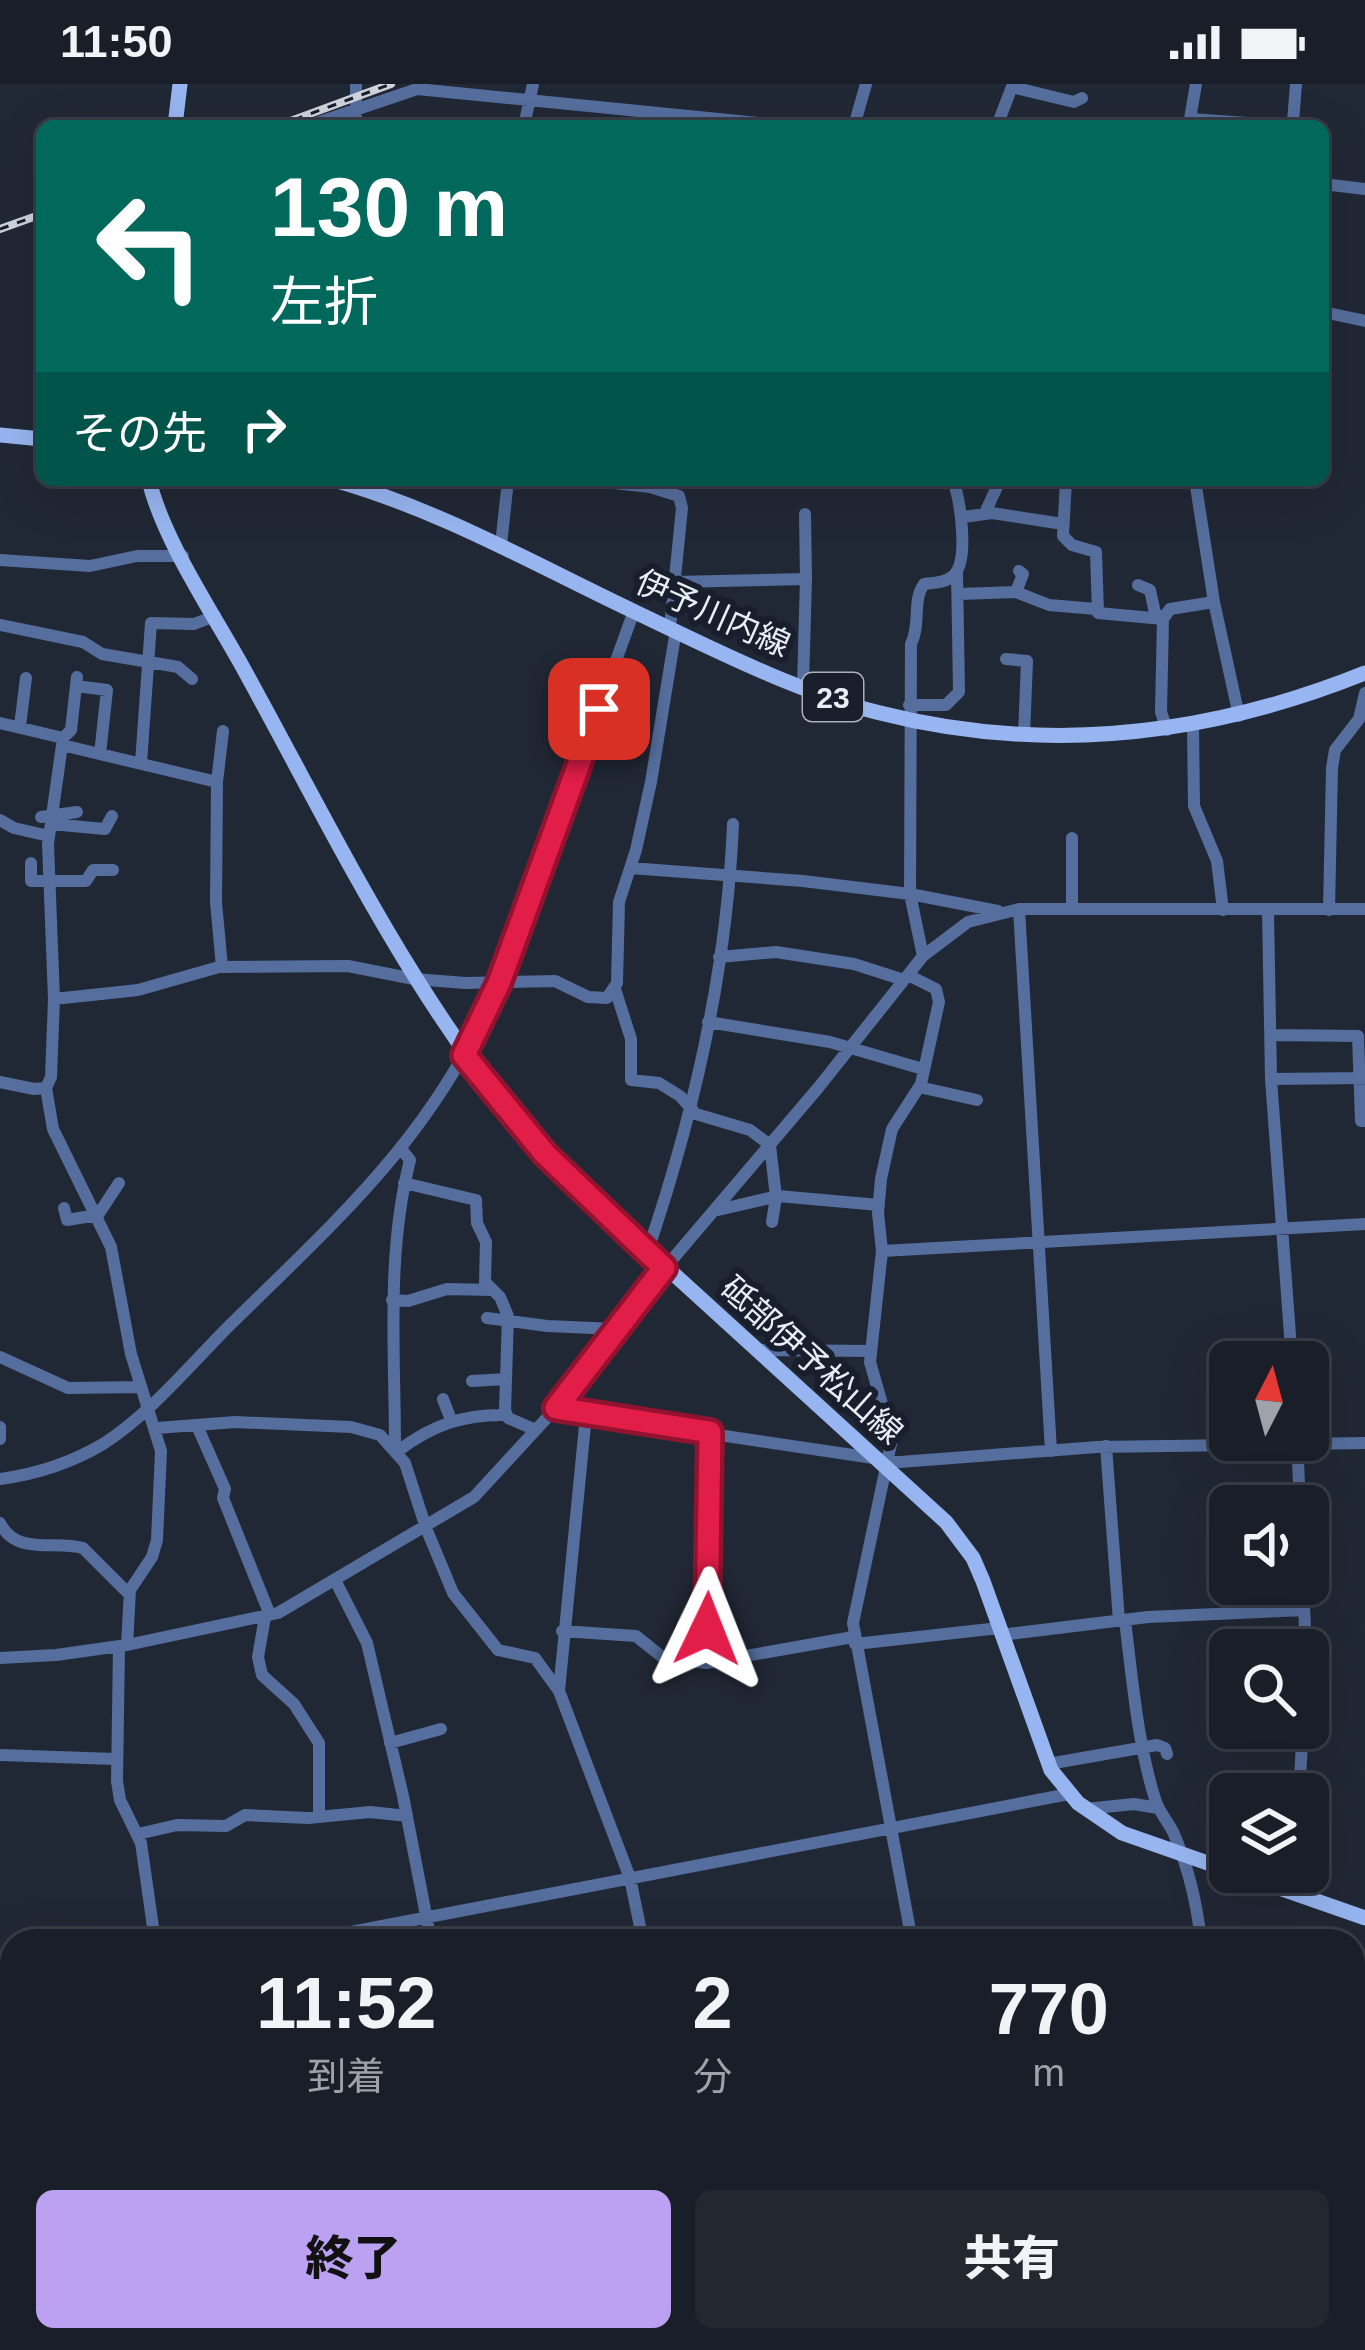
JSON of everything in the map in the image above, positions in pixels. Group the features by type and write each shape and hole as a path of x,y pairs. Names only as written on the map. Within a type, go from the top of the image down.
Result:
{"main road":[{"path":"176,120 180,84"},
{"path":"0,435 36,438"},
{"name":"砥部伊予松山線","path":"151,486 215,616 414,979 464,1055 527,1134 647,1252 883,1461 962,1542 983,1581 1048,1764 1069,1794 1122,1833 1365,1918"},
{"name":"伊予川内線","path":"352,486 419,508 802,686 966,730 1093,737 1167,730 1239,716 1365,673"}],"street":[{"path":"356,84 356,120"},
{"path":"525,120 533,84"},
{"path":"856,120 866,84"},
{"path":"1190,120 1196,84"},
{"path":"1292,120 1296,84"},
{"path":"999,120 1012,85 1074,102 1082,98"},
{"path":"325,120 417,89 739,120"},
{"path":"1329,185 1365,189"},
{"path":"1329,313 1365,321"},
{"path":"501,545 507,486"},
{"path":"641,486 679,496 682,508 673,629 651,782 619,902 615,989 631,1039 631,1080 659,1083 680,1096 690,1110 718,1124 750,1130 770,1145 776,1197 772,1222"},
{"path":"909,712 946,705 959,692 957,572 962,517 954,486"},
{"path":"985,513 997,486"},
{"path":"1066,486 1067,542 1096,551 1096,609"},
{"path":"1196,486 1239,716"},
{"path":"962,517 985,513 1063,524"},
{"path":"802,686 806,514"},
{"path":"0,560 90,566 137,556 183,556"},
{"path":"1016,592 1024,574 1019,571"},
{"path":"923,956 910,894 910,644 918,631 919,591 924,584 950,579 957,572"},
{"path":"673,582 806,579"},
{"path":"1138,585 1150,590 1156,613 1163,619"},
{"path":"959,594 1016,592 1048,605 1163,619"},
{"path":"1167,730 1161,712 1163,619 1170,609 1214,602"},
{"path":"0,1479 37,1472 107,1441 149,1406 402,1150 464,1055 499,983 634,611"},
{"path":"141,764 151,623 194,624 215,616"},
{"path":"0,625 83,642 102,655 178,667 192,679"},
{"path":"1006,659 1027,661 1024,735"},
{"path":"20,725 26,678"},
{"path":"100,754 107,690 76,682 71,730 62,741 48,824 54,999 51,1077 46,1088 58,1142 111,1247 162,1466 158,1540 129,1594 115,1759 120,1800 138,1834 153,1929"},
{"path":"1329,910 1332,768 1335,750 1359,719 1365,694"},
{"path":"0,723 20,725 100,754 217,782"},
{"path":"1192,725 1194,806 1217,861 1223,910"},
{"path":"222,967 216,902 217,782 223,731"},
{"path":"48,824 77,812"},
{"path":"0,820 14,829 48,824 105,829 112,816"},
{"path":"647,1252 690,1110 708,1022 732,878 733,824"},
{"path":"1072,838 1072,909"},
{"path":"32,863 31,881 86,880 93,870 113,870"},
{"path":"630,868 803,881 999,911"},
{"path":"0,1658 123,1645 268,1616 426,1528 490,1484 923,956 968,922 1019,909 1365,909"},
{"path":"1019,909 1051,1451"},
{"path":"1268,910 1271,1079 1291,1341"},
{"path":"719,957 776,952 854,964 929,983 938,995 919,1087 892,1130 879,1204 882,1251 870,1351 872,1374 891,1430 854,1610 854,1641 910,1929"},
{"path":"54,999 138,990 222,967 348,966 414,979 555,982 595,999 607,998 615,989"},
{"path":"708,1022 830,1042 923,1069"},
{"path":"1270,1036 1358,1036 1360,1121 1365,1121"},
{"path":"1271,1079 1362,1078"},
{"path":"0,1082 46,1088"},
{"path":"919,1087 977,1100"},
{"path":"402,1150 410,1160 395,1234 396,1449 453,1593 498,1650 535,1658 559,1691 630,1879 640,1929"},
{"path":"64,1208 67,1220 98,1215 119,1183"},
{"path":"404,1183 476,1200 477,1223 486,1242 485,1282 505,1305 509,1321 506,1414"},
{"path":"716,1210 776,1197 879,1204"},
{"path":"882,1251 1365,1224"},
{"path":"392,1300 408,1301 447,1289 490,1291"},
{"path":"488,1318 616,1329"},
{"path":"760,1354 764,1350 870,1351"},
{"path":"0,1357 68,1388 141,1387"},
{"path":"472,1381 506,1379"},
{"path":"443,1400 451,1420"},
{"path":"556,1408 883,1461 1209,1443"},
{"path":"396,1449 451,1420 506,1414 536,1430"},
{"path":"559,1691 586,1415"},
{"path":"157,1429 226,1422 351,1426 380,1435 396,1449"},
{"path":"0,1427 0,1439"},
{"path":"198,1427 225,1489 223,1498 268,1616 258,1657 262,1675 294,1704 319,1743 319,1817"},
{"path":"706,1663 710,1432"},
{"path":"1329,1442 1365,1443"},
{"path":"1106,1446 1134,1704 1158,1808 1173,1831 1196,1894 1200,1929"},
{"path":"0,1523 21,1544 83,1548 129,1594"},
{"path":"334,1580 367,1643 429,1929"},
{"path":"1304,1605 1305,1629"},
{"path":"562,1631 636,1636 661,1656 706,1663 854,1641 1304,1610"},
{"path":"390,1743 441,1729"},
{"path":"1048,1764 1161,1746 1167,1754"},
{"path":"0,1755 115,1759"},
{"path":"368,1929 1069,1794"},
{"path":"1085,1809 1134,1804 1158,1808"},
{"path":"138,1834 177,1826 226,1826 245,1815 319,1817 370,1812 407,1816"}],"railway":[{"path":"293,120 391,84"},
{"path":"0,229 36,216"}],"route":[{"path":"599,709 499,983 464,1055 545,1154 664,1268 556,1408 710,1432 705,1520 707,1629"}]}
